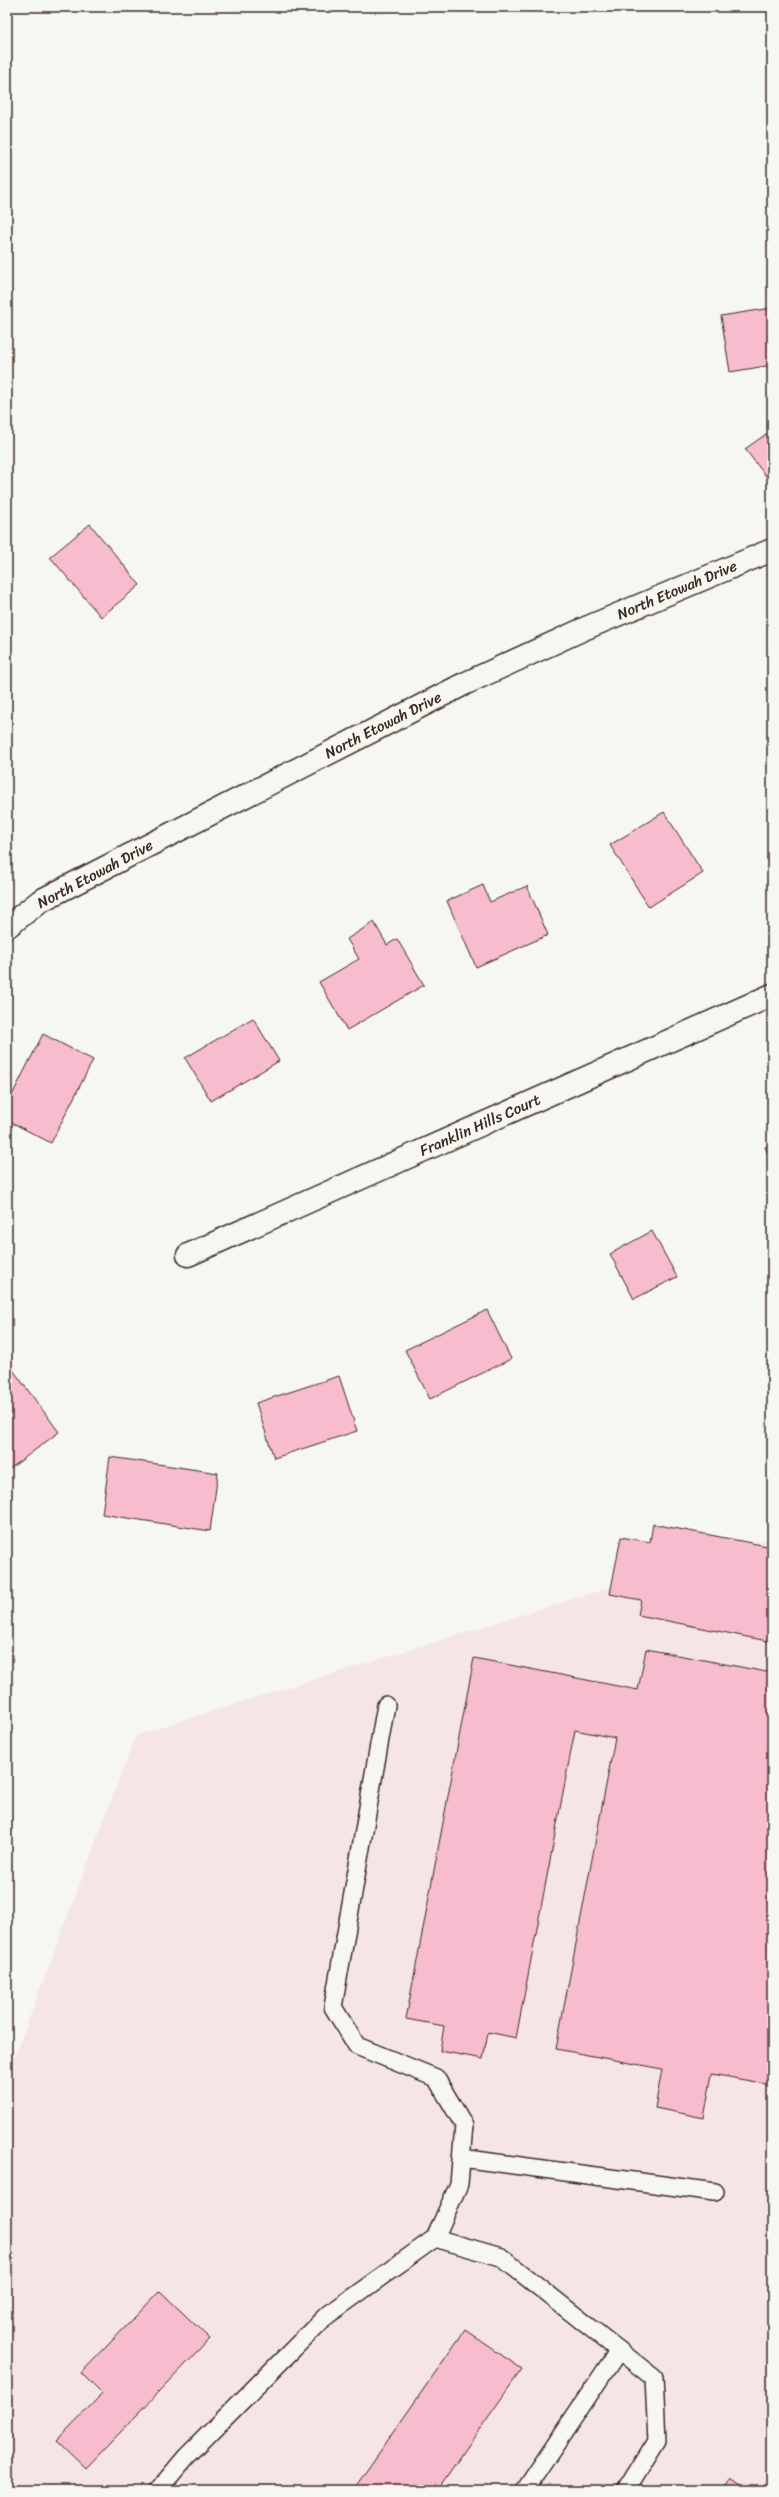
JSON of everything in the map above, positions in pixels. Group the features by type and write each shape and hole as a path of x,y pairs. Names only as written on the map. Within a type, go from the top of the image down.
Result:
{"street":[{"name":"North Etowah Drive","path":"7,927 40,901 464,684 586,628 772,550"},
{"name":"Franklin Hills Court","path":"188,1255 772,995"}],"lane":[{"path":"158,2490 186,2457 325,2317 435,2238 459,2184 464,2125 436,2078 357,2046 333,2007 386,1705"},
{"path":"461,2158 715,2192"},
{"path":"435,2238 501,2257 654,2378 657,2440 626,2490"},
{"path":"525,2490 618,2350"}],"shaded area":[{"path":"772,1537 772,2490 7,2490 7,2077 136,1735"}],"building":[{"path":"772,308 772,365 730,372 721,316"},
{"path":"772,430 772,484 745,449"},
{"path":"90,524 140,585 101,617 50,557"},
{"path":"664,812 703,873 649,907 610,845"},
{"path":"483,885 490,902 527,886 548,935 476,967 447,901"},
{"path":"374,922 387,945 397,939 424,985 347,1030 319,982 359,959 347,939"},
{"path":"253,1018 279,1061 211,1101 185,1058"},
{"path":"43,1034 93,1060 51,1143 7,1120 7,1105"},
{"path":"772,1144 772,1164 765,1147"},
{"path":"652,1231 677,1277 634,1299 610,1254"},
{"path":"487,1310 511,1359 430,1399 405,1350"},
{"path":"7,1362 59,1432 7,1471"},
{"path":"339,1376 357,1431 274,1458 256,1403"},
{"path":"110,1457 218,1473 210,1531 102,1514"},
{"path":"653,1524 772,1547 772,1642 638,1615 641,1600 610,1594 621,1537 650,1542"},
{"path":"646,1649 772,1673 772,2085 712,2074 704,2118 655,2108 662,2069 556,2049 615,1738 575,1730 516,2038 488,2032 483,2059 440,2051 444,2026 406,2019 474,1658 638,1690"},
{"path":"160,2291 210,2339 86,2468 57,2440 102,2394 81,2373"},
{"path":"465,2330 522,2369 437,2490 353,2490"},
{"path":"731,2478 748,2490 722,2490"}]}
